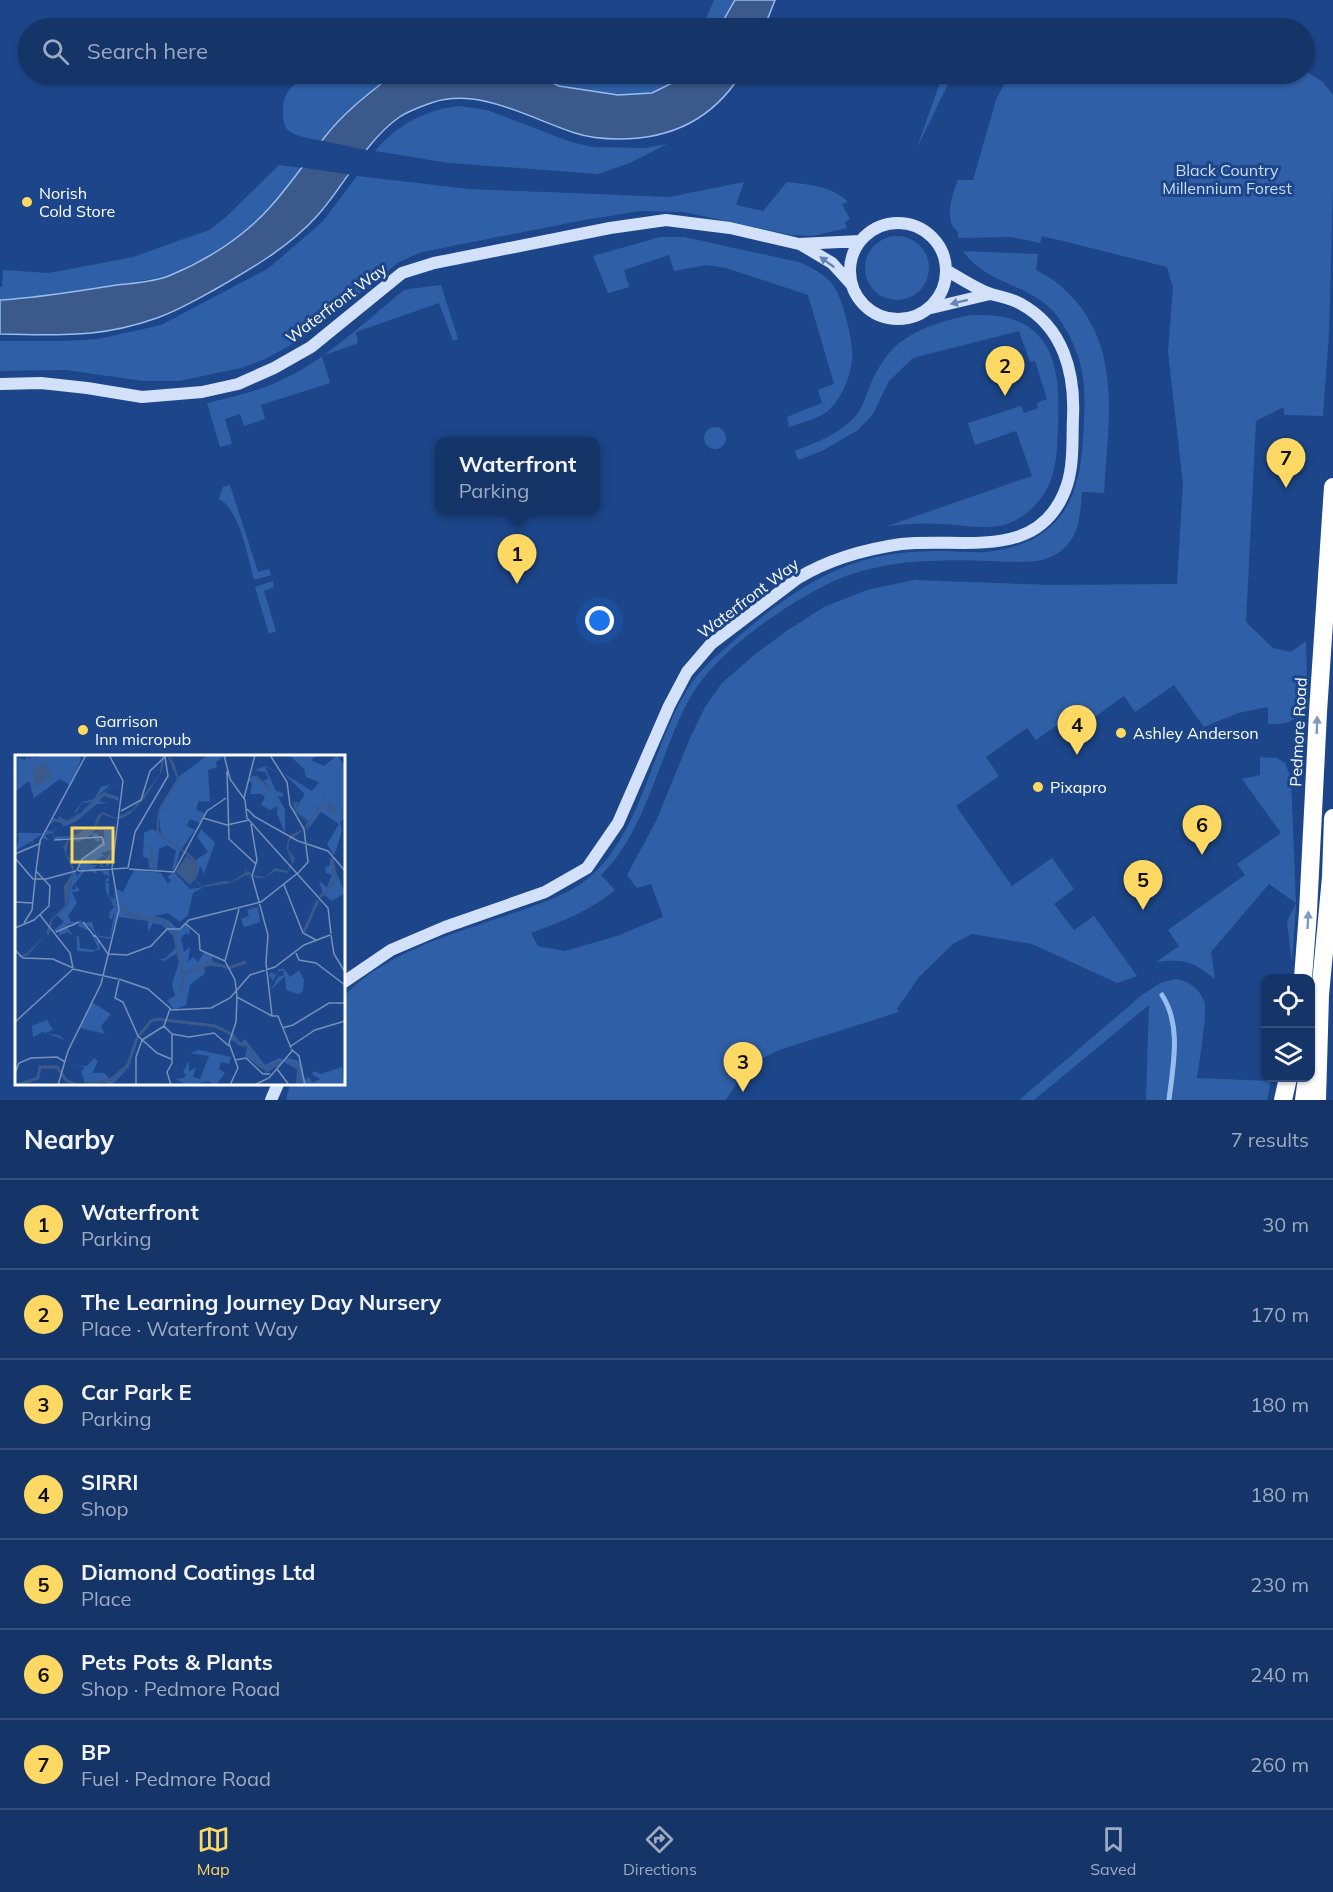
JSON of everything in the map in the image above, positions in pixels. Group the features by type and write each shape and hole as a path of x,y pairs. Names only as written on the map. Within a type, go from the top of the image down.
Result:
{"highway":[{"name":"Pedmore Road","path":"1303,974 1333,487"},
{"path":"1315,1029 1331,877 1333,818"},
{"path":"1317,1100 1320,995"},
{"path":"1283,1100 1287,1082"},
{"path":"1304,1100 1306,1082"}],"street":[{"name":"Waterfront Way","path":"0,384 41,383 142,397 202,392 238,384 274,368 311,347 402,273 434,263 610,228 666,220 730,228 799,244 860,241"},
{"path":"852,285 850,270 852,254 860,241 875,228 889,223 911,224 921,228 937,242 945,260 946,270 941,292 927,309"},
{"name":"Waterfront Way","path":"799,244 832,263 852,285 867,308 888,318 902,319 915,316 927,309 990,294"},
{"name":"Waterfront Way","path":"345,981 391,950 445,927 545,892 587,868 618,823 669,706 687,672 711,644 798,578 833,561 890,546 930,543 993,543 1014,539 1033,530 1047,518 1062,495 1071,469 1074,392 1064,352 1053,331 1041,317 1020,303 990,294 946,270"},
{"path":"271,1100 277,1085"}],"green space":[{"path":"714,0 735,0 725,18 706,18"},
{"name":"Black Country Millennium Forest","path":"1315,77 1323,82 1333,95 1329,333 1323,416 1284,415 1284,407 1256,421 1246,622 1273,648 1291,652 1306,641 1305,697 1298,716 1286,723 1268,724 1268,707 1238,713 1204,727 1174,685 1135,712 1124,696 1085,724 1076,712 1036,740 1027,728 986,757 999,776 956,806 1012,886 1052,858 1074,889 1054,904 1074,930 1094,916 1137,976 1117,983 1032,944 972,934 953,944 919,977 897,1009 899,1012 779,1050 753,1063 726,1100 286,1100 290,1085 345,1085 345,996 364,978 411,950 559,896 579,885 599,868 616,846 630,821 674,713 691,683 718,654 775,607 808,585 843,567 861,561 911,552 986,552 1010,548 1031,540 1047,530 1060,517 1070,501 1081,461 1084,392 1076,351 1062,323 1052,310 1040,300 986,272 973,263 963,251 1038,254 1036,270 1060,285 1082,310 1096,333 1104,358 1108,384 1109,411 1104,493 1082,492 1079,521 1073,538 1060,552 1051,557 1028,562 926,561 887,565 867,570 828,584 811,593 774,616 737,644 706,675 685,706 638,821 622,850 601,875 615,890 585,910 531,933 538,946 565,951 617,936 663,917 651,884 637,888 627,875 656,821 705,707 722,683 758,652 824,607 867,590 914,580 1051,585 1177,584 1183,483 1168,352 1173,288 1167,267 1042,236 1040,243 1011,237 958,238 958,232 951,221 951,200 958,180 973,180 996,100 1004,84 1315,84"},
{"path":"296,84 382,84 341,119 322,141 302,137 286,128 283,116 284,100"},
{"path":"555,84 670,84 652,93 618,95"},
{"path":"939,84 948,84 916,150"},
{"path":"458,106 487,110 571,142 593,147 645,148 667,144 630,163 598,174 449,163 375,151 402,126 412,120 434,111"},
{"path":"279,165 302,168 270,208 247,230 209,255 169,276 67,293 0,300 3,270 49,273 133,257 209,230 225,218"},
{"path":"357,176 469,189 669,197 744,182 736,205 763,211 787,182 827,189 841,196 848,202 842,204 850,219 845,222 847,228 813,236 791,235 684,212 641,211 584,220 422,252 399,262 289,346 263,360 241,368 179,381 143,381 66,370 0,371 0,341 98,339 161,325 269,268 323,221"},
{"path":"891,236 903,236 920,245 927,256 929,268 927,280 920,291 903,300 891,300 879,295 870,286 865,274 865,262 870,250 879,241"},
{"path":"660,237 684,237 799,262 830,281 844,311 850,333 852,361 839,398 829,410 816,418 789,427 787,417 822,403 818,390 834,384 808,295 726,268 706,265 674,271 669,255 624,270 629,287 608,293 593,256"},
{"path":"441,285 458,339 453,341 439,303 356,332 358,343 323,356 403,291"},
{"path":"970,315 1004,317 1024,324 1036,333 1051,356 1057,384 1058,413 1056,459 1050,482 1033,508 1006,524 988,527 928,524 887,526 1032,476 1016,431 975,445 968,423 1021,406 1024,413 1038,408 1037,403 1047,399 1035,361 1030,362 1019,331 913,358 889,381 873,414 858,430 822,451 798,460 795,451 821,440 852,420 864,402 871,383 885,358 900,343 912,334 928,327"},
{"path":"322,356 330,383 261,405 265,419 244,426 240,414 225,419 232,444 220,447 207,403 269,386 294,374"},
{"path":"715,427 723,430 726,438 723,446 715,449 707,446 704,438 707,430"},
{"path":"230,485 258,572 269,569 271,575 254,580 238,524 226,505 219,499 223,487"},
{"path":"273,581 274,587 264,591 276,631 269,634 255,587"},
{"path":"1260,757 1277,758 1285,763 1291,778 1296,903 1269,884 1211,952 1215,979 1200,968 1182,961 1156,962 1179,946 1168,930 1245,875 1237,864 1281,833 1242,779 1260,775"},
{"path":"1296,903 1292,962 1287,922"},
{"path":"1175,979 1185,981 1199,992 1204,1001 1204,1026 1197,1078 1271,1082 1267,1100 1146,1100 1149,1005 1034,1100 1019,1100 1142,995 1160,983"}],"shaded area":[{"path":"735,0 775,0 768,18 725,18"},
{"path":"381,84 555,84 618,95 652,93 670,84 734,84 718,103 689,123 674,130 638,138 608,139 586,136 486,101 449,99 431,103 406,113 386,128 317,216 282,248 193,301 157,318 107,331 68,335 0,334 0,300 44,296 158,279 185,269 225,246 261,217 339,120"}],"pier":[{"path":"319,140 371,151 352,175 299,167"}],"waterway":[{"path":"1162,995 1168,1007 1174,1033 1174,1060 1169,1100"}],"place":[{"name":"Norish Cold Store","path":"27,202"},
{"name":"The Learning Journey Day Nursery","path":"1005,396"},
{"name":"BP","path":"1286,488"},
{"name":"Waterfront","path":"517,584"},
{"name":"Garrison Inn micropub","path":"83,730"},
{"name":"Ashley Anderson","path":"1121,733"},
{"name":"SIRRI","path":"1077,755"},
{"name":"Pixapro","path":"1038,787"},
{"name":"Pets Pots & Plants","path":"1202,855"},
{"name":"Diamond Coatings Ltd","path":"1143,910"},
{"name":"Car Park E","path":"743,1092"}]}
